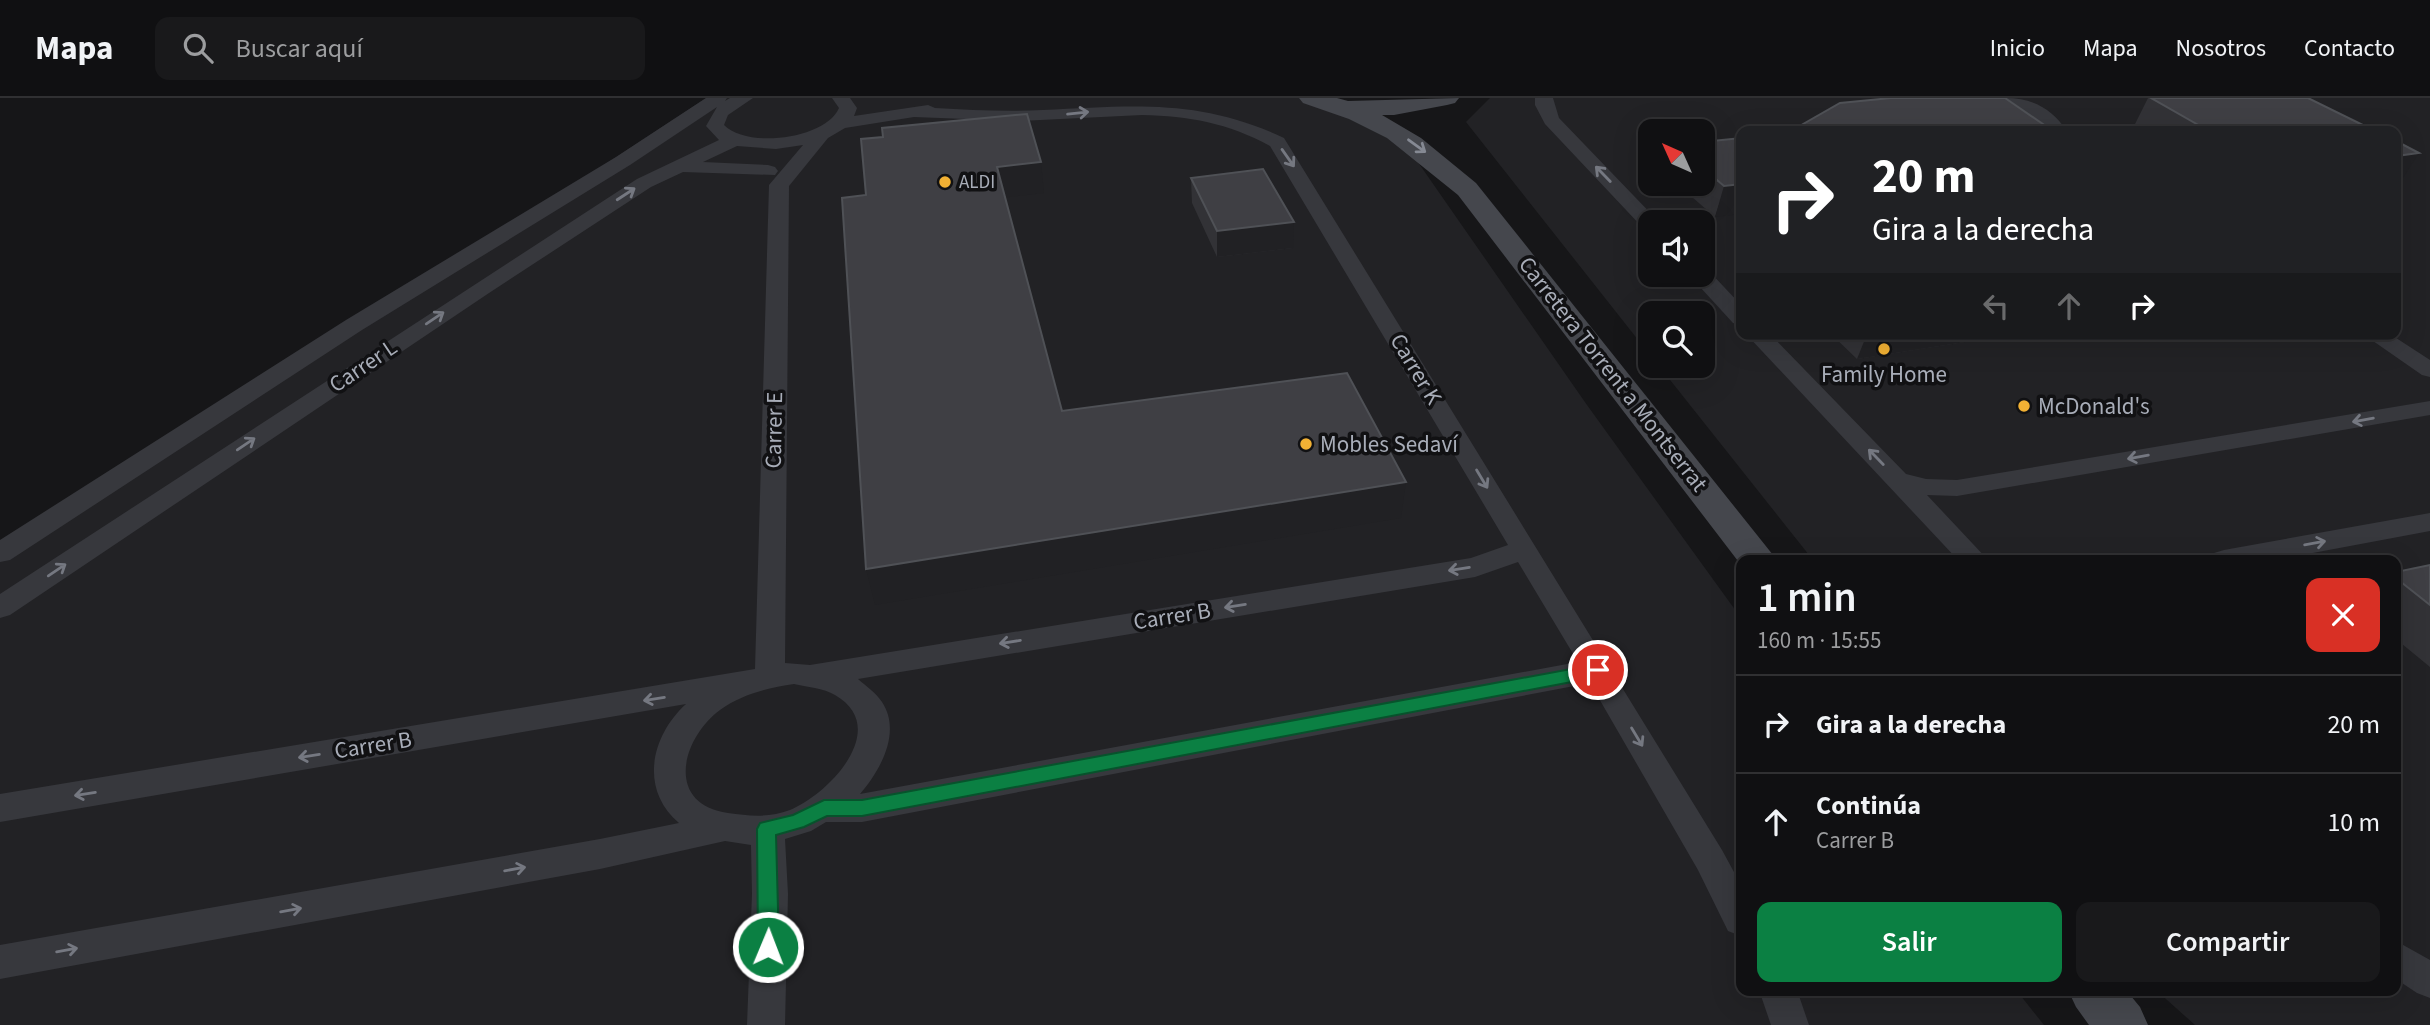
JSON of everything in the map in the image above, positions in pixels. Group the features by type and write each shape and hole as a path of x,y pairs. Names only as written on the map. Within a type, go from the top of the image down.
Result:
{"main road":[{"path":"1323,101 1394,108 1447,98"},
{"path":"1447,98 1438,118 1442,135 1467,189"},
{"path":"1323,101 1362,113 1386,125 1422,149 1467,189"},
{"name":"Carretera Torrent a Montserrat","path":"1467,189 1754,555"},
{"path":"2099,996 2121,1025"}],"street":[{"path":"0,553 354,325 604,173 718,98"},
{"path":"744,98 726,107 717,116 715,126 725,136 740,141 789,143 821,135"},
{"path":"842,99 867,98"},
{"path":"841,123 912,112 1053,98"},
{"path":"1544,98 1544,106 1551,120 1638,211"},
{"path":"773,178 821,135 841,123 848,114 848,108 842,99"},
{"path":"2007,101 2029,122 2041,126"},
{"name":"Carrer K","path":"912,112 1056,115 1134,106 1175,107 1218,112 1256,126 1277,142 1598,670 1710,860 1736,910"},
{"path":"740,141 773,178"},
{"name":"Carrer L","path":"0,608 481,288 644,183 740,141"},
{"path":"677,167 707,166 773,178"},
{"name":"Carrer E","path":"758,678 773,178"},
{"path":"1711,287 1736,313"},
{"path":"1763,340 1969,555"},
{"path":"2383,340 2430,370"},
{"path":"1898,480 1926,487 1957,488 2430,408"},
{"path":"2251,555 2430,522"},
{"name":"Carrer B","path":"818,674 1475,567 1524,549"},
{"path":"824,808 862,808 1598,670"},
{"path":"0,962 600,854 722,828 767,829 797,822 824,808 850,787 867,764 876,739 873,716 862,697 843,682 818,674 758,678 718,695 695,713 678,735 669,758 669,781 678,802 697,818 722,828"},
{"name":"Carrer B","path":"0,808 758,678"},
{"path":"766,1025 770,894 767,829"},
{"path":"2401,961 2430,981"},
{"path":"1780,996 1790,1025"}],"shaded area":[{"path":"706,98 1306,98 1406,145 1587,405 1736,611 1736,996 2021,996 2044,1025 0,1025 0,542 578,182"},
{"path":"1490,98 2430,98 2430,1025 2195,1025 2163,996 2401,996 2401,555 1809,555 1669,378 1715,378 1715,301 1638,301 1638,340 1466,122"}],"building":[{"path":"1891,98 2005,98 2046,126 1800,126 1840,103"},
{"path":"2151,98 2308,98 2365,126 2200,126"},
{"path":"1027,114 1041,162 997,167 1062,411 1347,373 1406,482 866,569 842,198 866,195 861,139 883,137 882,128"},
{"path":"1736,139 1736,185 1724,186 1715,178 1715,141"},
{"path":"2401,144 2419,153 2401,155"},
{"path":"1263,169 1294,222 1217,231 1191,178"},
{"path":"2430,565 2430,605 2401,582 2401,571"}],"place":[{"name":"ALDI","path":"945,182"},
{"name":"Family Home","path":"1884,349"},
{"name":"McDonald's","path":"2024,406"},
{"name":"Mobles Sedaví","path":"1306,444"}],"route":[{"path":"768,947 770,894 767,829 797,822 824,808 862,808 1598,670"}]}
